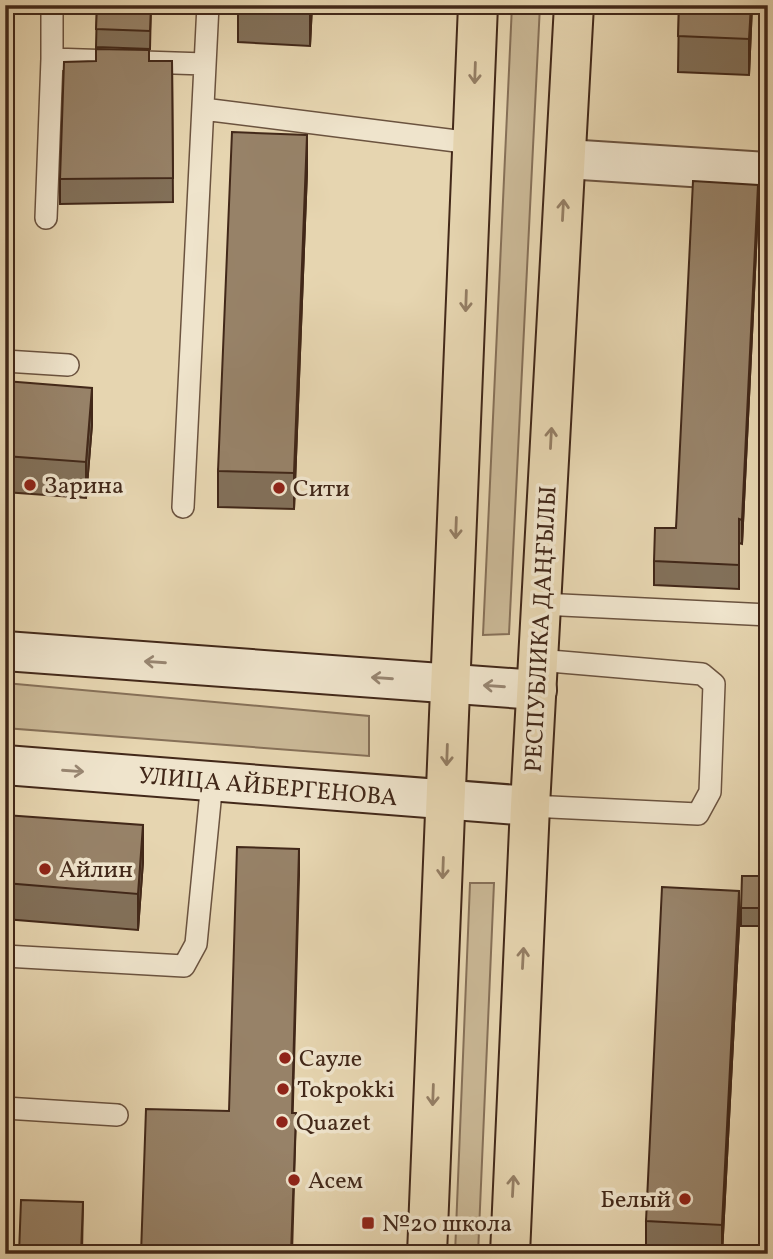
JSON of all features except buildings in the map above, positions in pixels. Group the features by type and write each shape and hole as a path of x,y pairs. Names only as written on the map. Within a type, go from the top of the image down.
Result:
{"main road":[{"path":"427,1254 478,5"},
{"name":"РЕСПУБЛИКА ДАҢҒЫЛЫ","path":"510,1254 530,806 574,5"}],"street":[{"path":"566,159 768,172"},
{"path":"5,651 450,683 538,675"},
{"name":"УЛИЦА АЙБЕРГЕНОВА","path":"5,765 530,806"}],"lane":[{"path":"46,218 52,5"},
{"path":"183,507 208,5"},
{"path":"52,59 205,64"},
{"path":"203,109 472,143"},
{"path":"5,361 68,365"},
{"path":"541,604 768,615"},
{"path":"530,806 698,814 710,792 714,684 702,674 538,675"},
{"path":"5,956 184,966 196,944 212,782"},
{"path":"5,1108 117,1115"}],"shaded area":[{"path":"512,5 540,5 509,634 483,635"},
{"path":"5,683 369,716 369,756 5,728"},
{"path":"470,883 494,883 478,1254 455,1254"}],"place":[{"name":"Зарина","path":"30,485"},
{"name":"Сити","path":"279,488"},
{"name":"Айлин","path":"45,869"},
{"name":"Сауле","path":"285,1058"},
{"name":"Tokpokki","path":"283,1089"},
{"name":"Quazet","path":"282,1122"},
{"name":"Асем","path":"294,1180"},
{"name":"Белый","path":"685,1199"},
{"name":"№20 школа","path":"368,1223"}]}
